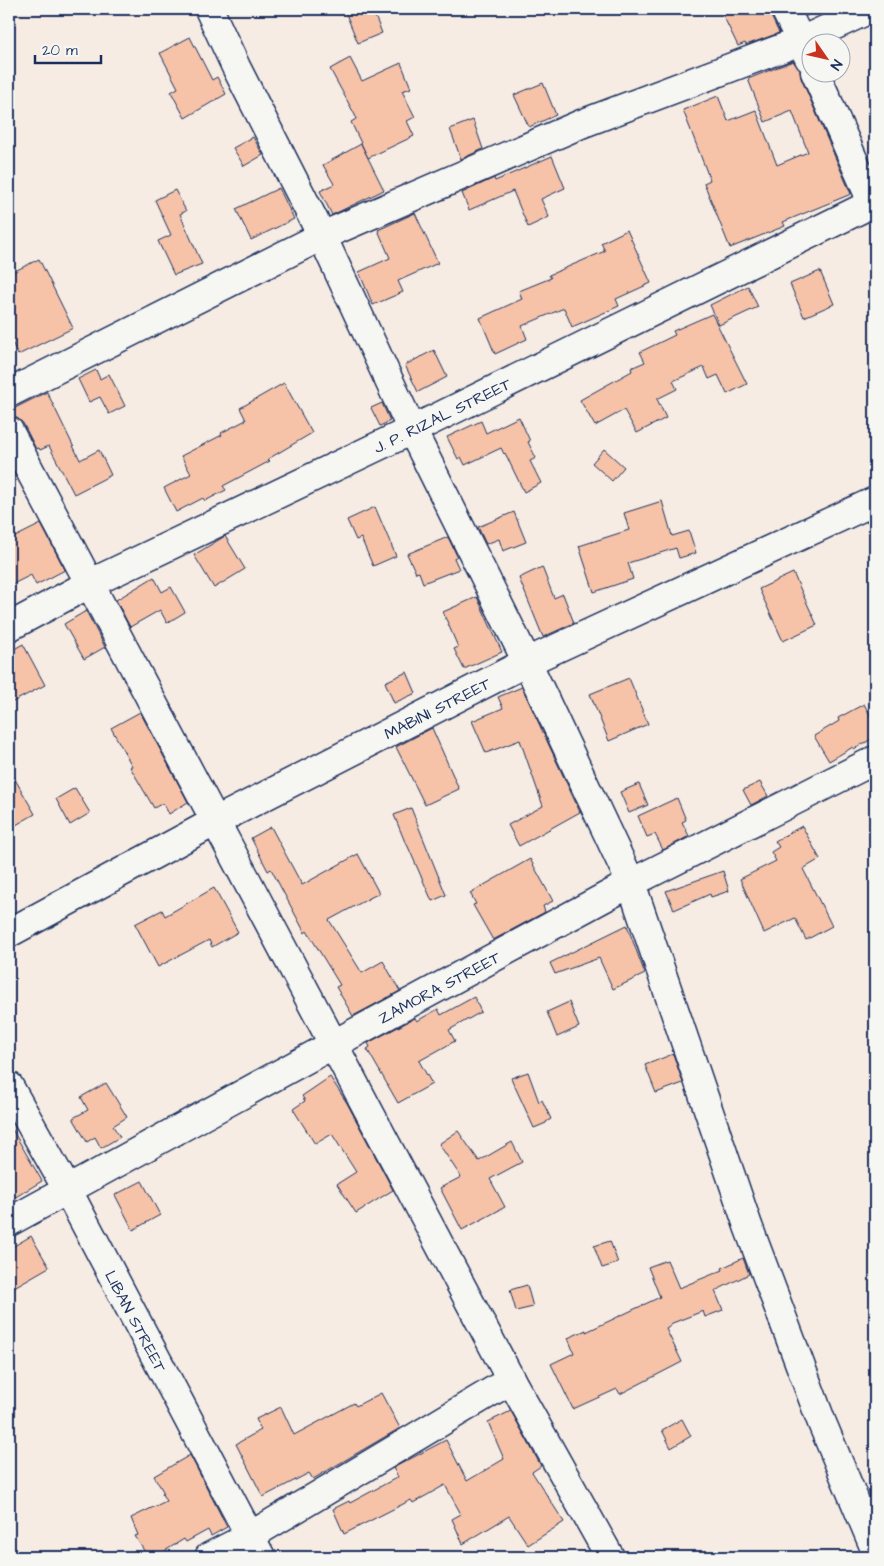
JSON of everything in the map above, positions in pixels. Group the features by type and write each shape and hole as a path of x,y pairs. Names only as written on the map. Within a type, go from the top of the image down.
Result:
{"street":[{"path":"209,9 236,67 322,236 412,430 527,662 631,883 748,1226 822,1423 875,1549"},
{"path":"785,9 802,44"},
{"path":"836,32 870,9"},
{"path":"9,393 322,236 581,124 802,53"},
{"path":"819,82 874,205"},
{"name":"J. P. RIZAL STREET","path":"9,627 89,584 412,430 874,205"},
{"path":"9,432 511,1380 610,1557"},
{"name":"MABINI STREET","path":"9,933 216,821 527,662 875,501"},
{"name":"ZAMORA STREET","path":"9,1222 631,883 875,760"},
{"name":"LIBAN STREET","path":"9,1086 68,1191 255,1547"},
{"path":"209,1557 255,1547 511,1380"}],"building":[{"path":"344,9 372,9 382,33 358,43"},
{"path":"720,9 770,9 771,16 779,33 738,46"},
{"path":"802,9 820,9 806,16"},
{"path":"190,37 212,80 217,77 226,94 185,118 171,92 178,88 160,53"},
{"path":"350,58 362,81 401,63 411,88 402,91 415,117 407,121 414,136 368,158 351,122 356,119 355,115 330,69"},
{"path":"793,61 800,70 802,82 851,194 783,222 785,226 730,248 704,183 710,180 683,110 718,96 728,121 756,110 777,165 808,152 792,111 765,122 748,79"},
{"path":"543,83 556,115 529,127 514,95"},
{"path":"473,120 483,149 461,159 450,129"},
{"path":"253,137 263,155 244,166 233,148"},
{"path":"361,144 384,190 332,215 320,191 334,184 323,165"},
{"path":"552,156 565,188 541,199 549,217 528,227 513,191 469,210 462,193 494,178 495,181"},
{"path":"279,188 294,219 251,240 236,209"},
{"path":"175,190 186,211 180,214 202,264 174,275 158,241 171,235 155,200"},
{"path":"415,213 438,263 398,281 403,292 373,305 359,272 390,258 378,230"},
{"path":"627,230 651,283 616,299 619,306 572,327 564,308 522,326 527,339 495,354 480,318 522,299 519,291 551,278 549,275 605,251 601,243"},
{"path":"39,259 73,328 18,355 9,336 9,274"},
{"path":"820,271 834,304 804,317 790,284"},
{"path":"748,286 758,307 719,325 710,305"},
{"path":"712,314 747,384 727,394 718,375 709,379 704,367 673,381 677,389 657,399 666,418 637,433 624,410 595,426 580,400 632,371 631,368 645,362 640,352 675,335 673,331"},
{"path":"434,350 447,377 418,392 405,365"},
{"path":"96,370 100,379 109,374 125,406 109,414 100,397 89,402 78,379"},
{"path":"284,383 312,433 268,459 270,461 223,486 226,490 205,501 203,498 176,512 164,488 191,474 181,456 246,420 240,408"},
{"path":"47,392 80,460 99,450 111,475 74,494 49,446 40,450 39,448 36,449 23,423 17,418 9,416 9,411"},
{"path":"382,403 390,421 380,426 371,408"},
{"path":"519,417 536,458 530,461 541,483 524,492 501,448 465,465 461,457 458,459 447,437 481,421 486,433"},
{"path":"604,449 624,467 612,481 592,463"},
{"path":"662,501 672,536 689,531 696,553 679,558 676,548 628,563 633,579 594,592 579,546 629,530 624,513"},
{"path":"375,507 396,556 373,566 361,538 356,540 347,520"},
{"path":"514,512 526,542 503,551 499,539 486,544 478,527"},
{"path":"41,524 65,570 36,585 31,575 9,586 9,540"},
{"path":"225,536 245,569 214,588 194,555"},
{"path":"448,537 457,556 454,558 459,569 423,583 419,572 416,573 407,554"},
{"path":"542,567 554,598 563,594 574,623 543,637 519,578"},
{"path":"793,573 817,625 783,641 759,589"},
{"path":"154,577 162,592 171,587 185,612 167,623 160,610 130,627 116,600"},
{"path":"477,597 502,652 464,669 454,649 458,647 443,612"},
{"path":"86,611 105,647 84,659 64,624"},
{"path":"23,644 45,685 9,704 9,652"},
{"path":"407,672 416,693 394,703 385,682"},
{"path":"629,678 648,724 609,741 590,694"},
{"path":"522,687 580,812 519,846 508,825 543,806 520,740 486,753 472,721 503,708 498,697"},
{"path":"864,704 875,724 875,737 829,761 814,736 839,721 838,718"},
{"path":"140,712 188,802 169,814 163,803 154,808 130,767 132,766 111,728"},
{"path":"432,728 459,789 425,805 396,747"},
{"path":"9,769 35,814 9,829"},
{"path":"760,782 768,796 751,805 743,790"},
{"path":"639,784 648,805 629,813 620,792"},
{"path":"75,788 90,813 70,825 56,799"},
{"path":"677,798 686,820 682,822 689,836 663,850 655,834 647,837 638,816"},
{"path":"411,808 446,895 432,901 394,815"},
{"path":"802,826 820,859 803,869 832,926 806,940 795,918 764,933 740,879 776,861 771,852 779,847 775,841"},
{"path":"271,827 302,885 358,854 379,893 329,920 362,973 383,961 400,991 353,1016 336,987 340,985 307,931 305,933 271,869 268,871 251,838"},
{"path":"530,859 553,901 543,906 545,912 493,940 473,905 476,904 470,893"},
{"path":"723,871 729,891 711,897 710,894 674,910 666,891"},
{"path":"214,888 238,932 212,947 209,940 158,967 135,924 162,910 165,916"},
{"path":"627,925 645,974 613,989 599,958 555,974 550,963"},
{"path":"474,997 481,1012 449,1030 455,1041 419,1061 432,1084 398,1103 367,1049 370,1047 368,1043 415,1018 417,1021 438,1009 441,1015"},
{"path":"569,1002 579,1027 557,1037 547,1012"},
{"path":"673,1054 683,1083 656,1093 645,1065"},
{"path":"528,1072 539,1102 542,1100 551,1119 534,1128 511,1078"},
{"path":"330,1077 347,1103 393,1190 356,1213 337,1184 356,1172 332,1134 315,1144 293,1109 305,1101 302,1096"},
{"path":"106,1083 127,1117 113,1126 120,1137 101,1148 95,1137 87,1142 73,1118 88,1110 81,1097"},
{"path":"9,1124 42,1181 9,1201"},
{"path":"458,1131 479,1161 512,1142 522,1162 490,1179 505,1207 462,1230 440,1188 461,1177 439,1144"},
{"path":"142,1181 160,1215 133,1230 115,1195"},
{"path":"31,1236 49,1267 9,1290 9,1249"},
{"path":"610,1241 618,1263 602,1268 594,1246"},
{"path":"743,1258 749,1274 715,1291 723,1310 705,1317 703,1311 670,1324 671,1326 666,1329 682,1362 620,1394 617,1389 573,1409 551,1364 574,1353 568,1338 586,1330 586,1332 660,1297 648,1267 667,1260 679,1288 723,1270 722,1268"},
{"path":"527,1285 533,1307 516,1311 510,1290"},
{"path":"381,1393 400,1428 313,1479 309,1473 263,1497 236,1444 261,1430 256,1419 281,1407 294,1435 354,1403 356,1406"},
{"path":"511,1411 541,1466 532,1472 564,1522 528,1545 509,1516 463,1544 452,1519 461,1514 445,1485 413,1503 411,1500 344,1534 333,1509 349,1501 350,1503 398,1477 393,1468 446,1440 467,1481 504,1459 488,1422"},
{"path":"682,1419 691,1436 671,1448 662,1430"},
{"path":"190,1455 227,1527 211,1536 208,1530 186,1542 184,1539 155,1557 148,1557 135,1536 138,1535 131,1518 166,1501 162,1494 164,1493 154,1476"}]}
